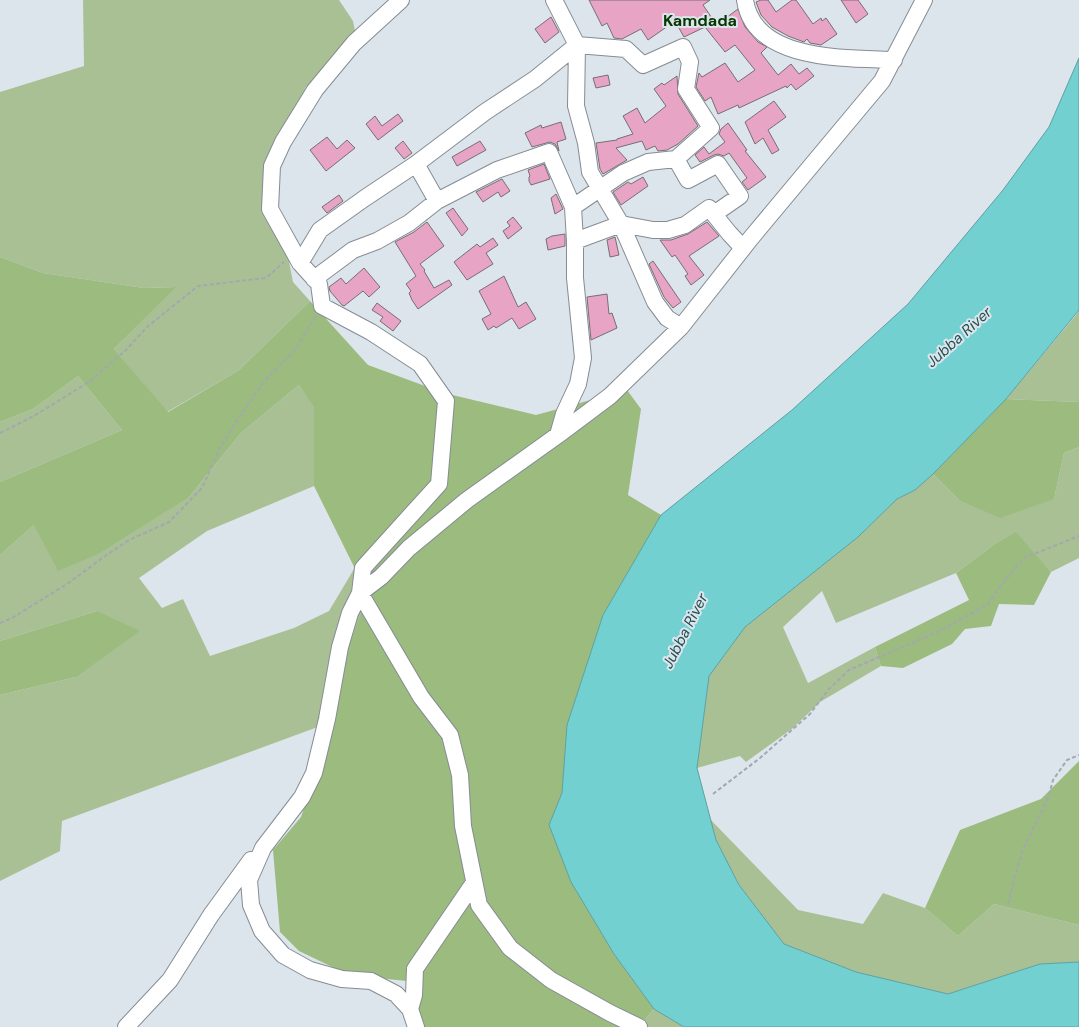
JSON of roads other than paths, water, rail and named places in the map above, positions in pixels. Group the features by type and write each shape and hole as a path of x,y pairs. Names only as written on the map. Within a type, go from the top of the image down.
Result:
{"street":[{"path":"126,1027 170,980 211,915 248,863 263,848 302,797 314,773 327,719 340,647 350,613 360,593 363,568 439,484 446,400 420,364 371,332 322,306 319,284 300,263 270,209 272,166 283,142 315,90 354,43 401,0"},
{"path":"554,0 577,45 576,106 586,143 590,172 621,224 655,302 667,318 681,327"},
{"path":"745,0 750,19 766,38 804,53 833,58 894,60"},
{"path":"360,593 381,577 409,548 467,500 610,396 681,327 743,248 882,81 924,0"},
{"path":"300,263 320,230 416,164 485,112 534,80 577,45 626,49 643,65 683,47 690,62 686,89 711,128 676,159 648,162 623,173 573,207"},
{"path":"314,279 353,250 377,241 409,223 437,201 497,170 549,152 573,207 575,278 583,358 578,384 564,414 558,435"},
{"path":"676,159 688,180 718,164 740,196 714,214"},
{"path":"416,164 437,201"},
{"path":"575,241 621,224 660,231 685,225 709,208 729,234 743,248"},
{"path":"360,593 421,697 450,735 460,776 463,826 473,884 479,905 510,948 551,980 639,1027"},
{"path":"263,848 249,880 251,905 262,932 283,954 310,970 342,979 371,981 396,994 410,1008 416,1027"},
{"path":"410,1008 414,995 415,969 473,884"}],"water":[{"name":"Jubba River","path":"1079,58 1079,310 1006,399 933,474 915,490 897,499 858,537 745,627 709,676 697,768 716,840 739,885 784,944 856,972 948,994 1040,964 1079,962 1079,1027 684,1027 654,1009 614,954 571,882 549,825 562,793 567,725 603,615 661,515 792,410 908,304 1003,190 1049,127"}],"district":[{"name":"Kamdada","path":"700,20"}]}
